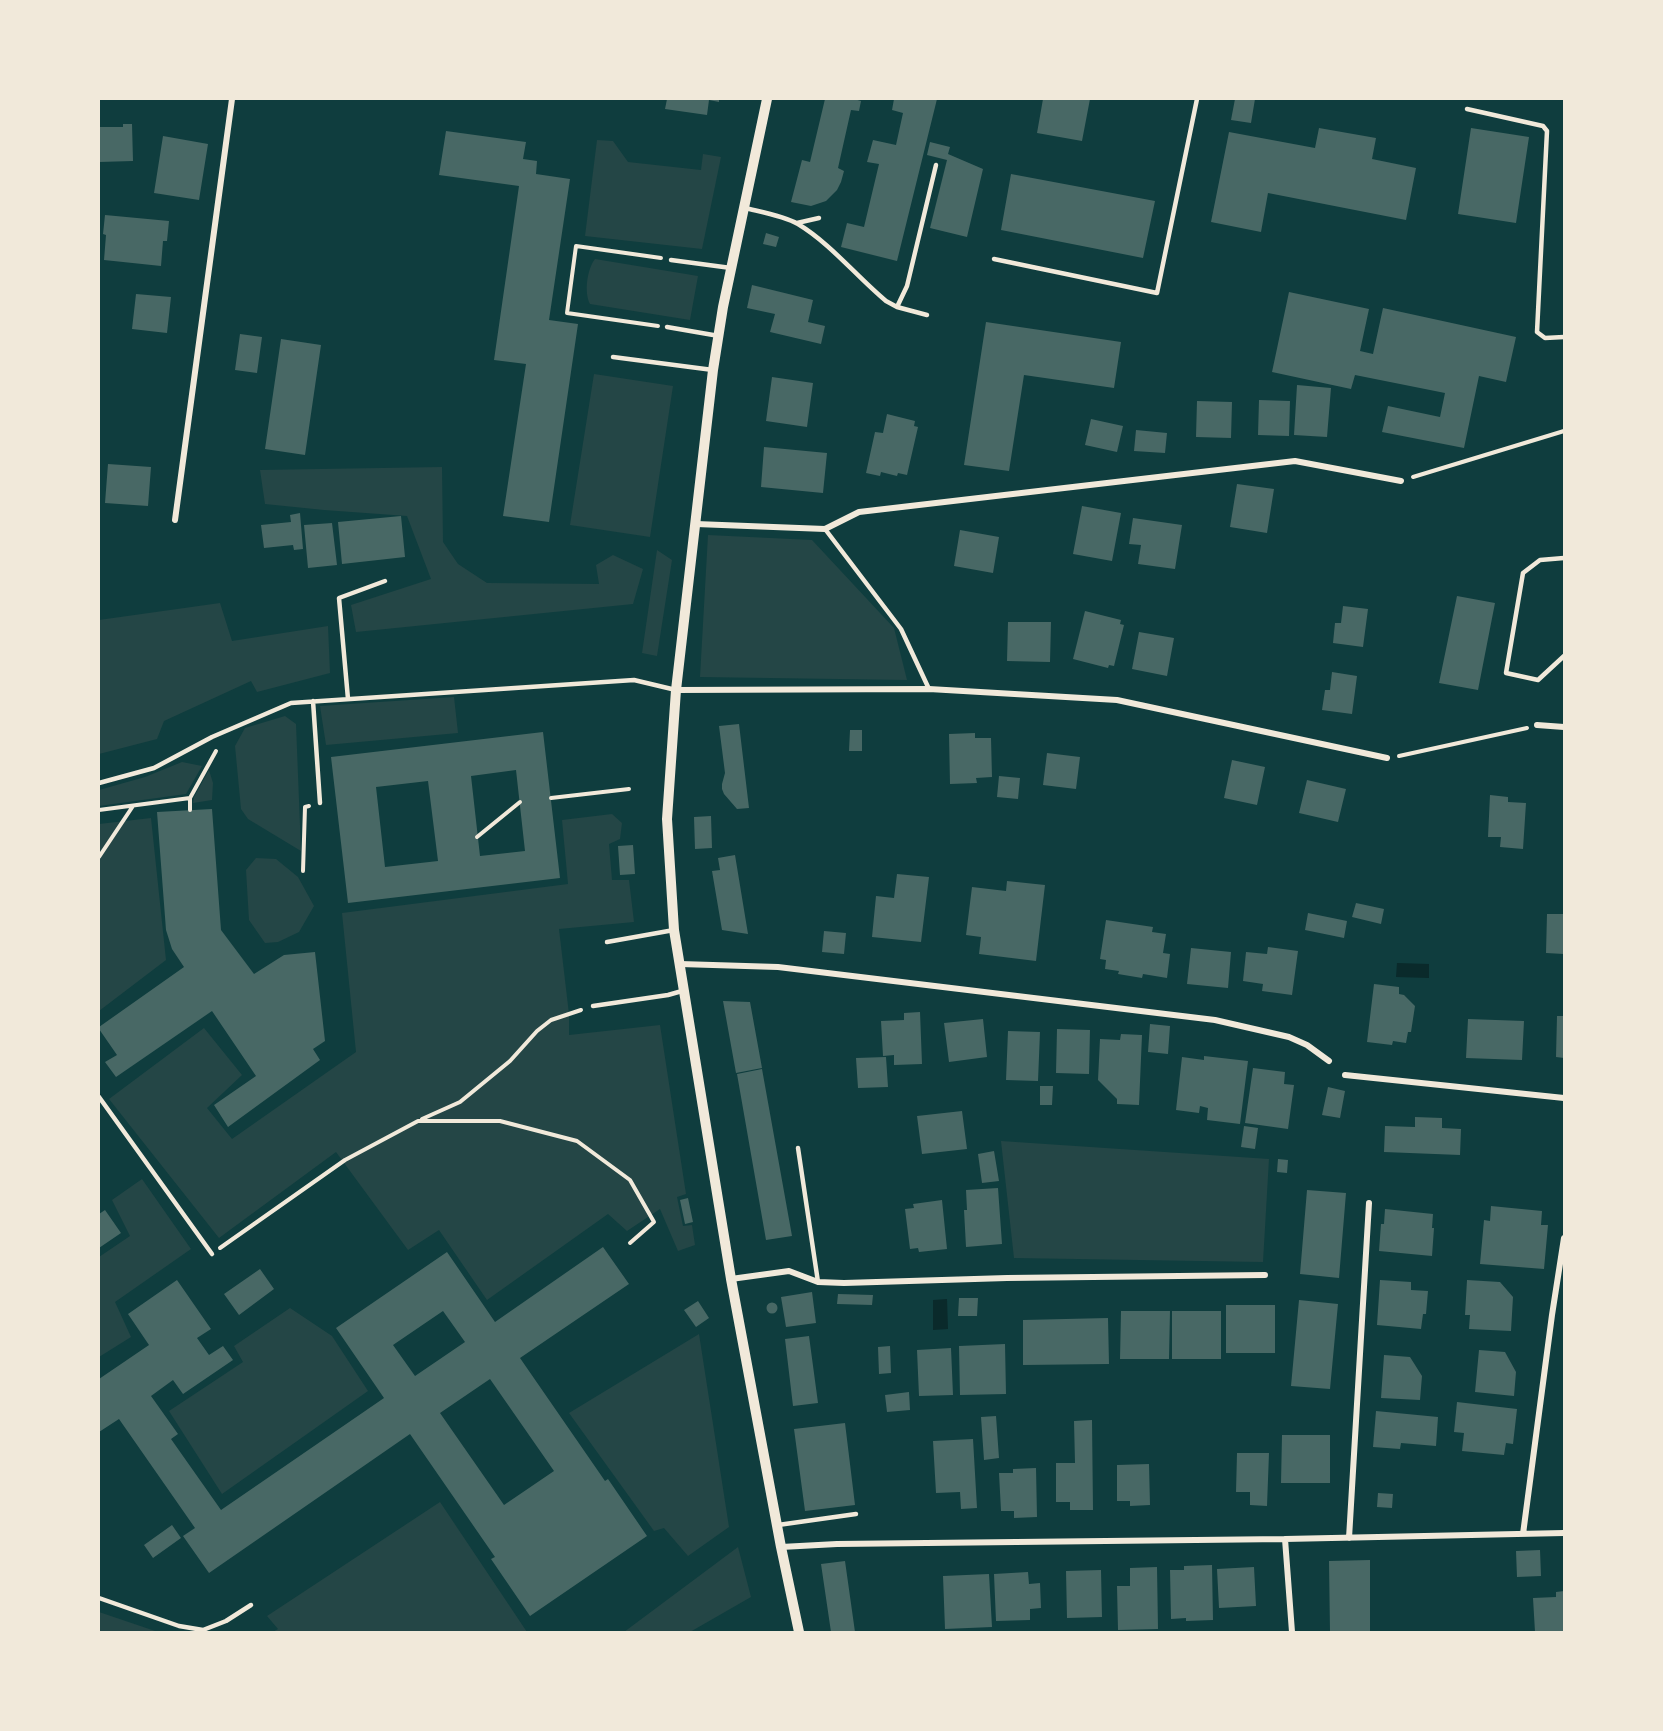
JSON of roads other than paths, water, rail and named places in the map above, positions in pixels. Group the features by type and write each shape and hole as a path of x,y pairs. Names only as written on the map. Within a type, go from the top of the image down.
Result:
{"street":[{"path":"176,520 232,99"},
{"path":"766,99 731,268 713,370 676,690 667,810 674,930 731,1279 799,1632"},
{"path":"696,524 825,529 859,512 1295,461 1401,481"},
{"path":"676,690 929,689 1117,700 1387,758"},
{"path":"1537,725 1564,727"},
{"path":"680,964 778,967 1215,1020 1289,1037 1307,1045 1329,1061"},
{"path":"1344,1075 1564,1098"},
{"path":"1349,1538 1370,1203"},
{"path":"1523,1534 1564,1238"},
{"path":"731,1279 789,1271 818,1282 844,1283 1007,1278 1265,1275"},
{"path":"781,1546 1564,1533"},
{"path":"1285,1539 1292,1632"}],"lane":[{"path":"994,259 1157,293 1197,99"},
{"path":"1467,109 1543,126 1547,131 1537,332 1545,338 1564,337"},
{"path":"897,307 907,286 936,165"},
{"path":"743,208 765,212 797,223 880,296 897,307 927,315"},
{"path":"797,223 819,218"},
{"path":"671,260 731,268"},
{"path":"667,327 719,336"},
{"path":"614,357 713,370"},
{"path":"825,529 901,629 929,689"},
{"path":"1564,558 1540,560 1523,573 1506,673 1538,680 1564,656"},
{"path":"348,699 339,598 385,580"},
{"path":"99,783 153,768 212,737 291,703 634,680 676,690"},
{"path":"313,701 320,803"},
{"path":"607,942 674,930"},
{"path":"593,1006 685,991"},
{"path":"99,1097 212,1254"},
{"path":"798,1149 818,1282"},
{"path":"778,1525 856,1514"},
{"path":"99,1598 179,1626 203,1630 226,1621 251,1605"}]}
